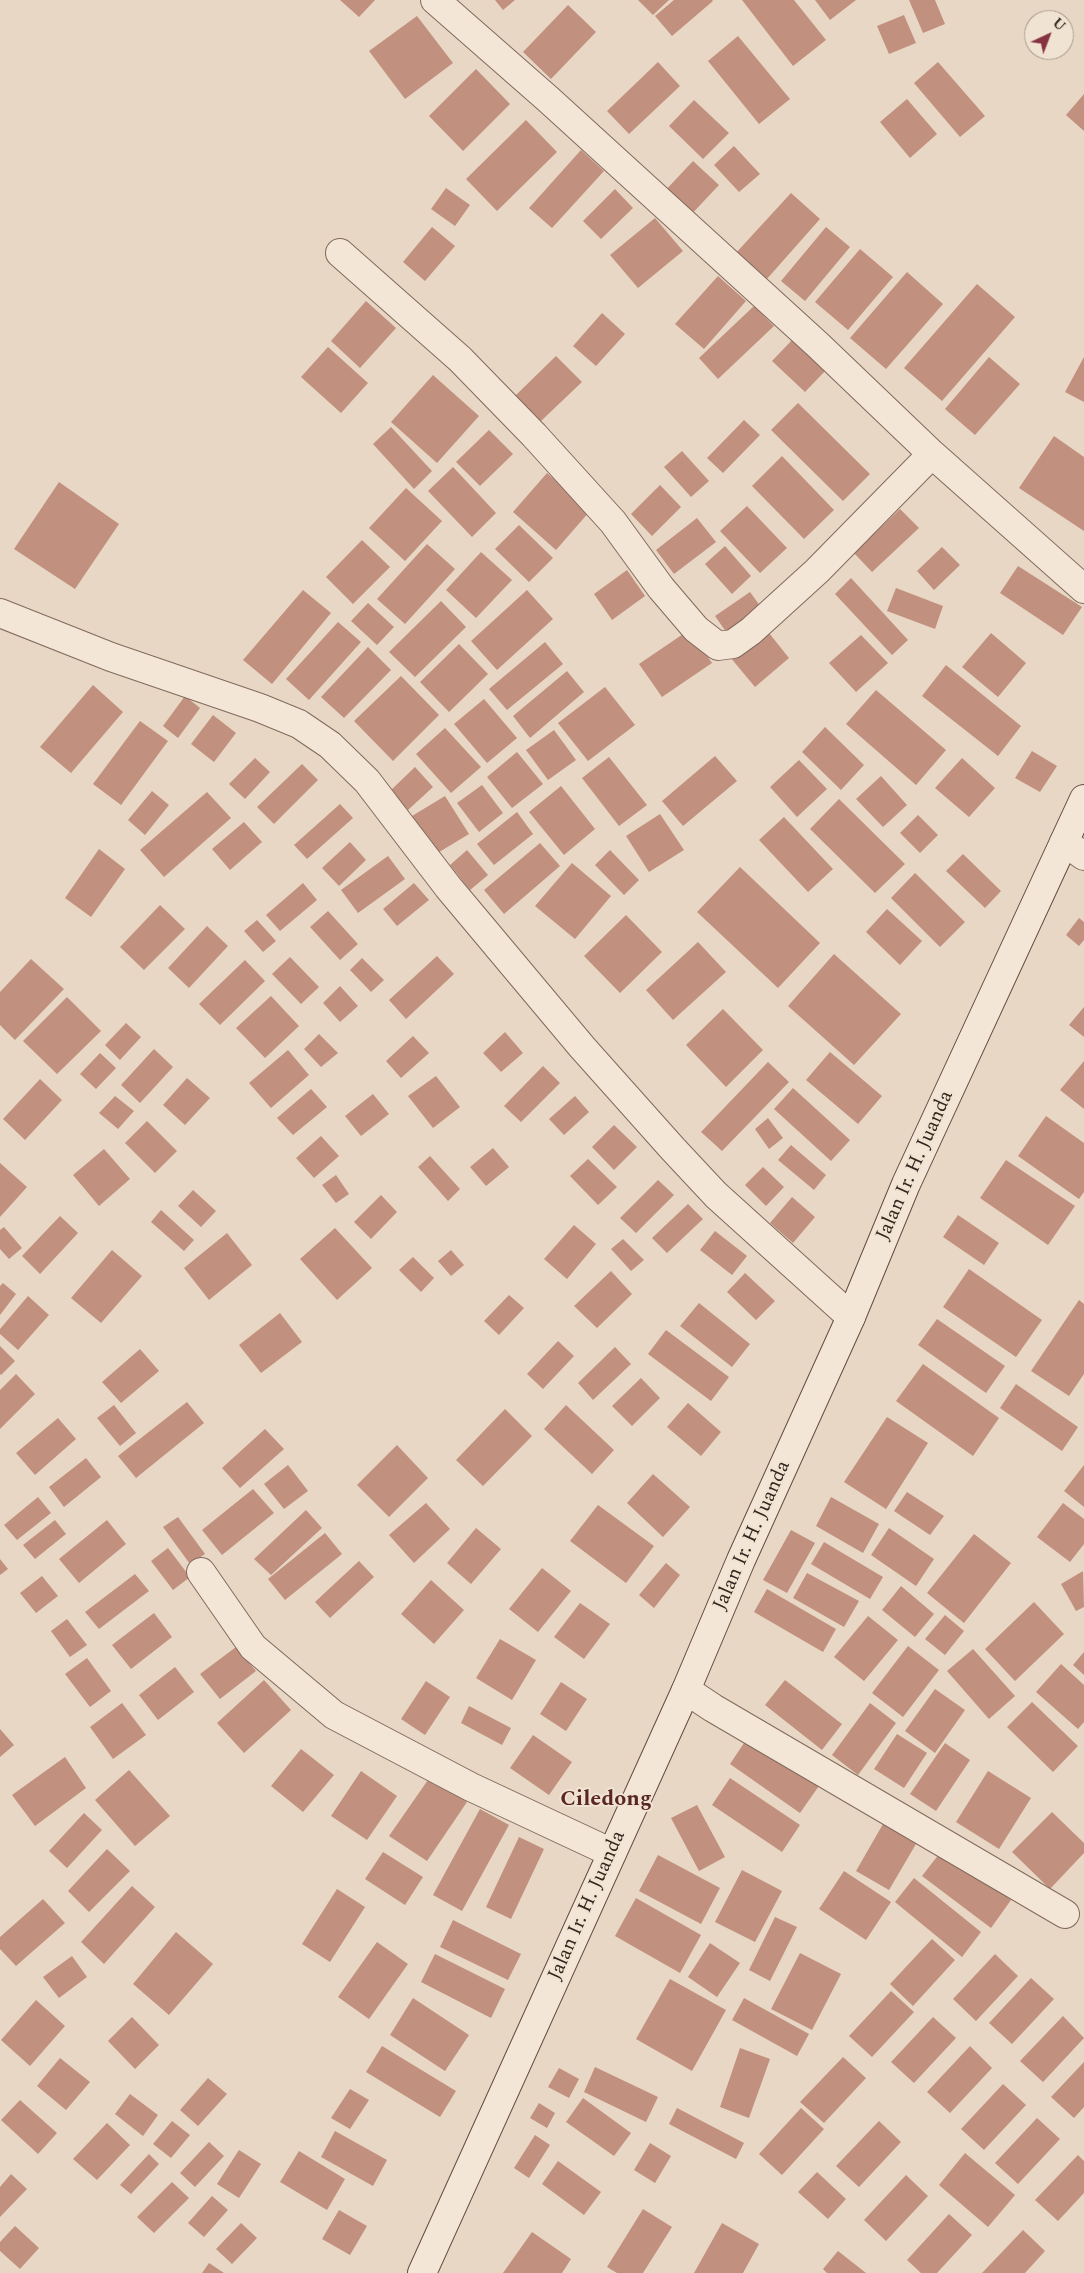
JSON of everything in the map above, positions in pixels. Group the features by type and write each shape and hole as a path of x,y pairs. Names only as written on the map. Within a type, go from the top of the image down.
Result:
{"street":[{"path":"435,0 548,99 818,345 932,454 1084,589"},
{"path":"340,253 460,359 534,435 613,522 661,588 696,629 718,646 733,644 758,625 817,571 932,454"},
{"path":"0,613 111,657 260,708 299,724 330,746 367,780 454,894 582,1047 673,1149 716,1195 851,1317"},
{"name":"Jalan Ir. H. Juanda","path":"422,2273 686,1690 741,1560 851,1317 906,1184 1074,849 1084,799"},
{"path":"201,1572 253,1647 334,1716 471,1787 612,1853"},
{"path":"686,1690 713,1708 1065,1914"}],"building":[{"path":"340,0 375,0 359,17"},
{"path":"495,0 515,0 503,10"},
{"path":"638,0 669,0 653,15"},
{"path":"674,0 713,1 672,36 655,16"},
{"path":"742,0 794,0 826,40 793,66"},
{"path":"815,0 856,0 830,20"},
{"path":"909,0 935,0 945,24 923,33"},
{"path":"568,5 596,32 551,79 523,52"},
{"path":"904,15 916,43 889,54 877,26"},
{"path":"417,16 453,63 405,99 369,51"},
{"path":"738,36 790,99 759,124 708,61"},
{"path":"658,62 680,86 629,134 607,111"},
{"path":"938,62 985,116 960,137 914,83"},
{"path":"476,69 510,104 463,151 429,116"},
{"path":"1084,94 1084,131 1066,115"},
{"path":"907,99 937,134 910,158 880,122"},
{"path":"694,100 729,133 703,159 669,126"},
{"path":"526,120 557,152 497,211 466,179"},
{"path":"734,146 760,174 739,192 714,165"},
{"path":"581,150 604,171 552,228 529,208"},
{"path":"693,161 719,185 687,219 662,194"},
{"path":"446,188 470,205 455,226 431,209"},
{"path":"615,189 633,208 601,239 583,221"},
{"path":"791,193 820,219 766,280 735,254"},
{"path":"655,218 683,251 638,288 610,255"},
{"path":"432,227 455,246 425,281 403,262"},
{"path":"826,227 850,247 805,301 781,281"},
{"path":"860,249 893,277 848,330 815,302"},
{"path":"907,272 943,304 886,369 850,338"},
{"path":"718,276 746,301 704,349 675,324"},
{"path":"977,284 1015,317 942,401 904,368"},
{"path":"366,301 396,328 360,368 331,341"},
{"path":"754,306 774,326 718,379 699,358"},
{"path":"602,313 625,334 596,366 573,346"},
{"path":"794,338 827,369 805,392 772,361"},
{"path":"328,347 368,383 341,413 301,377"},
{"path":"556,356 582,382 541,421 515,396"},
{"path":"989,357 1020,384 975,435 945,409"},
{"path":"1084,357 1084,402 1065,392"},
{"path":"433,375 479,416 437,463 391,422"},
{"path":"798,403 870,474 843,501 771,430"},
{"path":"744,420 760,435 723,473 707,458"},
{"path":"391,427 432,471 414,489 373,444"},
{"path":"489,430 513,454 480,486 456,462"},
{"path":"1054,436 1084,457 1084,531 1019,488"},
{"path":"682,451 709,481 691,497 664,467"},
{"path":"782,456 834,510 804,539 752,486"},
{"path":"453,467 496,513 472,537 428,491"},
{"path":"547,473 590,511 556,550 513,512"},
{"path":"59,482 119,524 75,589 14,549"},
{"path":"660,485 681,507 652,536 631,514"},
{"path":"406,488 442,521 405,561 369,528"},
{"path":"747,506 787,548 760,573 720,531"},
{"path":"900,509 919,528 872,572 854,553"},
{"path":"697,518 716,542 674,574 656,550"},
{"path":"519,525 553,558 529,582 495,549"},
{"path":"362,540 390,567 353,604 326,577"},
{"path":"427,544 455,569 405,624 377,599"},
{"path":"725,546 751,576 732,594 705,564"},
{"path":"942,547 960,565 934,590 917,571"},
{"path":"481,552 512,580 476,618 446,590"},
{"path":"1018,566 1082,607 1063,635 1000,593"},
{"path":"627,570 645,596 612,620 594,594"},
{"path":"851,578 908,640 892,655 835,594"},
{"path":"896,588 943,606 935,629 887,611"},
{"path":"303,590 331,613 272,684 243,660"},
{"path":"527,590 553,619 497,670 471,641"},
{"path":"750,592 766,614 731,639 715,616"},
{"path":"441,601 466,627 415,677 389,652"},
{"path":"368,603 394,627 377,645 351,621"},
{"path":"338,622 361,642 309,700 286,679"},
{"path":"765,628 789,658 755,687 730,657"},
{"path":"689,630 712,663 662,697 639,664"},
{"path":"991,633 1026,663 998,697 962,667"},
{"path":"861,635 888,663 856,692 829,663"},
{"path":"545,642 563,664 507,710 489,689"},
{"path":"459,644 488,674 449,712 420,682"},
{"path":"368,647 391,670 344,718 321,697"},
{"path":"946,665 1021,726 998,756 922,696"},
{"path":"567,671 584,692 530,738 513,716"},
{"path":"401,676 439,715 393,761 354,721"},
{"path":"93,685 123,712 71,773 40,747"},
{"path":"605,687 635,725 588,761 558,723"},
{"path":"876,690 946,750 916,785 846,724"},
{"path":"185,696 200,708 178,738 163,726"},
{"path":"484,699 517,738 487,763 454,724"},
{"path":"213,715 236,733 214,762 191,744"},
{"path":"140,721 168,741 121,805 93,784"},
{"path":"825,727 864,765 841,790 802,752"},
{"path":"445,728 481,767 451,793 416,754"},
{"path":"554,730 576,760 548,780 526,750"},
{"path":"1032,751 1057,766 1040,792 1015,778"},
{"path":"517,752 543,784 512,808 487,777"},
{"path":"715,756 737,781 683,826 662,801"},
{"path":"609,757 647,805 619,826 582,778"},
{"path":"255,758 270,772 245,799 229,784"},
{"path":"962,758 995,788 969,817 935,788"},
{"path":"799,760 827,789 797,817 770,787"},
{"path":"302,764 318,780 274,824 257,807"},
{"path":"415,767 433,787 408,810 390,791"},
{"path":"881,776 907,805 883,827 856,799"},
{"path":"482,785 503,813 479,832 457,803"},
{"path":"561,786 595,829 564,855 529,812"},
{"path":"152,791 169,805 145,835 128,820"},
{"path":"207,792 231,818 164,877 140,850"},
{"path":"445,796 469,834 436,854 412,816"},
{"path":"839,799 905,864 875,893 810,829"},
{"path":"340,804 353,818 307,859 294,845"},
{"path":"517,812 533,834 494,865 477,844"},
{"path":"660,814 684,850 649,872 626,836"},
{"path":"918,815 938,835 920,853 900,833"},
{"path":"784,817 833,869 808,892 759,840"},
{"path":"244,822 262,842 230,870 212,849"},
{"path":"350,842 366,860 339,886 322,868"},
{"path":"540,843 560,866 504,914 484,890"},
{"path":"99,849 125,869 91,917 65,898"},
{"path":"467,850 488,875 470,890 450,865"},
{"path":"610,850 639,880 624,895 595,865"},
{"path":"963,854 1001,891 985,908 946,871"},
{"path":"388,856 405,879 358,913 341,890"},
{"path":"572,863 611,896 575,939 535,906"},
{"path":"740,867 820,943 778,988 697,912"},
{"path":"915,873 965,922 940,947 891,898"},
{"path":"303,883 317,900 280,931 266,915"},
{"path":"414,883 429,900 397,926 383,909"},
{"path":"160,905 185,929 144,970 120,947"},
{"path":"887,909 922,941 900,965 866,932"},
{"path":"328,911 358,944 340,960 310,927"},
{"path":"626,915 662,952 620,993 584,956"},
{"path":"1079,918 1084,922 1084,940 1079,946 1066,935"},
{"path":"257,920 276,941 263,952 244,931"},
{"path":"207,926 228,946 189,988 168,968"},
{"path":"698,942 726,972 673,1020 646,990"},
{"path":"834,954 901,1014 854,1065 788,1006"},
{"path":"437,956 454,974 406,1019 389,1000"},
{"path":"290,957 319,987 301,1004 272,974"},
{"path":"362,958 384,980 371,992 350,970"},
{"path":"31,959 64,989 15,1040 0,1025 0,992"},
{"path":"245,960 265,981 220,1025 199,1004"},
{"path":"340,986 358,1006 340,1022 323,1003"},
{"path":"271,996 299,1026 265,1058 236,1028"},
{"path":"67,997 101,1031 57,1074 23,1041"},
{"path":"1084,1007 1084,1037 1069,1025"},
{"path":"723,1009 763,1050 726,1087 686,1045"},
{"path":"126,1023 141,1037 120,1060 105,1045"},
{"path":"505,1032 523,1053 501,1072 483,1053"},
{"path":"319,1034 338,1053 321,1067 304,1049"},
{"path":"413,1036 429,1053 401,1078 386,1061"},
{"path":"154,1049 173,1067 140,1103 121,1085"},
{"path":"288,1050 309,1075 271,1108 249,1083"},
{"path":"830,1052 882,1096 858,1124 806,1080"},
{"path":"100,1053 116,1068 96,1089 80,1074"},
{"path":"1084,1061 1084,1109 1060,1090"},
{"path":"768,1062 789,1082 722,1151 701,1132"},
{"path":"543,1066 560,1083 521,1122 504,1106"},
{"path":"436,1076 460,1107 433,1128 408,1096"},
{"path":"187,1078 210,1098 185,1125 163,1105"},
{"path":"40,1079 62,1100 25,1140 3,1119"},
{"path":"793,1088 850,1140 831,1161 774,1109"},
{"path":"311,1089 327,1107 293,1135 277,1118"},
{"path":"373,1094 389,1114 361,1136 345,1116"},
{"path":"115,1096 134,1111 118,1129 99,1113"},
{"path":"575,1096 589,1112 564,1135 549,1119"},
{"path":"1046,1116 1084,1143 1084,1192 1079,1199 1018,1156"},
{"path":"768,1118 783,1138 769,1149 755,1129"},
{"path":"147,1121 177,1151 155,1173 125,1143"},
{"path":"614,1125 637,1147 614,1170 592,1147"},
{"path":"321,1136 339,1156 314,1178 296,1158"},
{"path":"791,1145 826,1175 814,1190 778,1160"},
{"path":"493,1148 509,1167 486,1186 470,1167"},
{"path":"104,1149 130,1179 99,1206 73,1175"},
{"path":"430,1156 460,1189 448,1201 418,1167"},
{"path":"588,1159 617,1187 598,1205 570,1176"},
{"path":"1006,1160 1075,1206 1048,1245 980,1198"},
{"path":"0,1163 27,1187 0,1217"},
{"path":"763,1167 784,1187 766,1206 745,1185"},
{"path":"336,1175 349,1194 336,1203 322,1185"},
{"path":"658,1180 674,1195 636,1233 620,1218"},
{"path":"193,1190 216,1211 201,1227 178,1206"},
{"path":"381,1195 397,1212 371,1239 354,1222"},
{"path":"792,1197 815,1217 793,1243 770,1223"},
{"path":"688,1204 703,1219 667,1253 652,1238"},
{"path":"161,1210 194,1240 184,1251 151,1222"},
{"path":"958,1215 999,1243 984,1265 943,1237"},
{"path":"60,1216 78,1233 40,1274 22,1256"},
{"path":"574,1225 596,1244 567,1279 544,1259"},
{"path":"4,1227 22,1248 9,1259 0,1249 0,1230"},
{"path":"335,1228 372,1268 337,1300 300,1259"},
{"path":"715,1231 747,1256 732,1275 700,1250"},
{"path":"227,1233 252,1265 209,1300 184,1268"},
{"path":"623,1239 644,1260 631,1271 611,1249"},
{"path":"112,1250 142,1276 101,1323 71,1298"},
{"path":"451,1250 464,1265 451,1276 438,1261"},
{"path":"413,1257 434,1278 421,1292 399,1270"},
{"path":"969,1269 1042,1320 1016,1357 943,1307"},
{"path":"611,1271 632,1294 597,1328 574,1306"},
{"path":"745,1273 775,1301 756,1320 727,1292"},
{"path":"3,1283 16,1294 0,1315 0,1286"},
{"path":"509,1295 524,1308 499,1335 484,1321"},
{"path":"28,1296 49,1315 18,1350 0,1334 0,1329"},
{"path":"1079,1300 1084,1304 1084,1374 1069,1396 1031,1371"},
{"path":"699,1303 750,1344 732,1367 680,1326"},
{"path":"280,1313 302,1342 261,1373 239,1345"},
{"path":"937,1319 1005,1366 986,1393 918,1345"},
{"path":"666,1330 729,1377 711,1401 648,1354"},
{"path":"558,1341 574,1356 543,1389 527,1374"},
{"path":"0,1346 15,1361 1,1375 0,1374"},
{"path":"615,1347 631,1364 593,1400 578,1383"},
{"path":"140,1349 159,1371 121,1403 102,1382"},
{"path":"923,1364 999,1418 973,1456 896,1401"},
{"path":"16,1374 35,1394 0,1429 0,1390"},
{"path":"641,1378 660,1398 632,1426 612,1406"},
{"path":"1016,1384 1078,1427 1062,1451 1000,1408"},
{"path":"187,1402 204,1423 136,1478 118,1456"},
{"path":"688,1403 721,1432 701,1456 667,1427"},
{"path":"114,1405 136,1433 120,1446 97,1418"},
{"path":"566,1405 614,1450 592,1474 544,1429"},
{"path":"505,1409 532,1436 483,1486 456,1460"},
{"path":"887,1417 928,1443 886,1509 844,1482"},
{"path":"58,1418 76,1439 35,1475 16,1453"},
{"path":"265,1429 284,1449 240,1488 222,1468"},
{"path":"397,1445 428,1478 389,1517 357,1485"},
{"path":"86,1458 101,1477 64,1507 49,1487"},
{"path":"288,1465 308,1491 284,1509 264,1484"},
{"path":"1084,1465 1084,1507 1064,1491"},
{"path":"653,1474 690,1507 663,1537 627,1503"},
{"path":"253,1489 274,1513 222,1555 202,1530"},
{"path":"907,1492 944,1516 930,1535 894,1511"},
{"path":"38,1497 51,1513 17,1540 4,1525"},
{"path":"831,1497 879,1524 863,1553 816,1526"},
{"path":"426,1503 450,1529 414,1563 389,1535"},
{"path":"1063,1503 1084,1519 1084,1544 1070,1562 1037,1537"},
{"path":"598,1505 654,1546 626,1583 570,1541"},
{"path":"306,1510 322,1528 271,1575 254,1559"},
{"path":"178,1517 205,1554 190,1564 163,1527"},
{"path":"55,1520 66,1534 35,1559 23,1545"},
{"path":"107,1520 126,1544 79,1583 59,1559"},
{"path":"476,1528 501,1549 471,1584 447,1563"},
{"path":"889,1528 934,1559 916,1586 871,1555"},
{"path":"791,1530 815,1543 787,1593 763,1580"},
{"path":"325,1533 342,1554 285,1600 268,1579"},
{"path":"974,1534 1011,1563 964,1623 927,1593"},
{"path":"824,1542 883,1577 870,1599 811,1564"},
{"path":"168,1548 190,1577 173,1590 151,1561"},
{"path":"0,1559 8,1569 0,1575"},
{"path":"359,1561 374,1577 330,1618 315,1602"},
{"path":"666,1563 680,1575 654,1608 639,1595"},
{"path":"542,1568 571,1591 538,1632 509,1609"},
{"path":"1083,1571 1084,1607 1076,1611 1061,1584"},
{"path":"807,1573 859,1601 844,1627 793,1598"},
{"path":"135,1574 149,1591 99,1629 85,1612"},
{"path":"42,1576 58,1596 36,1613 20,1593"},
{"path":"431,1580 464,1610 434,1644 401,1614"},
{"path":"901,1586 934,1614 915,1637 882,1610"},
{"path":"767,1589 836,1629 823,1652 754,1612"},
{"path":"1034,1602 1064,1634 1015,1681 985,1649"},
{"path":"580,1603 610,1624 584,1659 554,1637"},
{"path":"154,1613 172,1637 131,1669 112,1645"},
{"path":"945,1615 964,1631 945,1655 925,1639"},
{"path":"868,1616 898,1640 864,1681 834,1657"},
{"path":"67,1619 87,1645 70,1657 51,1631"},
{"path":"500,1639 536,1660 512,1700 476,1678"},
{"path":"908,1646 939,1670 903,1717 872,1693"},
{"path":"236,1647 256,1671 220,1699 200,1674"},
{"path":"973,1649 1015,1696 989,1719 947,1671"},
{"path":"1084,1652 1084,1675 1073,1665"},
{"path":"87,1658 111,1691 90,1707 65,1674"},
{"path":"1061,1664 1084,1685 1084,1722 1078,1729 1036,1692"},
{"path":"175,1667 194,1692 158,1720 139,1695"},
{"path":"264,1680 291,1710 244,1753 217,1723"},
{"path":"785,1680 842,1724 822,1750 765,1705"},
{"path":"426,1681 450,1697 425,1735 401,1719"},
{"path":"561,1682 587,1699 566,1731 540,1714"},
{"path":"935,1689 965,1710 935,1753 905,1731"},
{"path":"1032,1702 1078,1746 1053,1772 1007,1727"},
{"path":"122,1703 146,1735 113,1759 90,1727"},
{"path":"870,1703 896,1723 858,1775 832,1755"},
{"path":"469,1706 511,1728 502,1745 461,1723"},
{"path":"0,1729 14,1745 0,1757"},
{"path":"750,1734 821,1783 800,1813 730,1764"},
{"path":"897,1734 927,1753 904,1788 874,1769"},
{"path":"533,1735 572,1762 549,1795 510,1768"},
{"path":"945,1743 970,1760 936,1811 910,1794"},
{"path":"301,1749 334,1775 303,1812 271,1786"},
{"path":"65,1757 86,1788 35,1826 12,1795"},
{"path":"129,1770 170,1816 135,1846 95,1800"},
{"path":"361,1771 397,1796 367,1840 331,1816"},
{"path":"988,1771 1031,1798 999,1849 956,1822"},
{"path":"430,1777 467,1802 427,1861 389,1836"},
{"path":"730,1778 800,1825 782,1852 712,1805"},
{"path":"697,1805 725,1857 699,1871 671,1818"},
{"path":"480,1809 509,1825 462,1911 433,1895"},
{"path":"1052,1812 1084,1843 1084,1853 1050,1889 1012,1852"},
{"path":"84,1813 102,1830 67,1868 49,1851"},
{"path":"883,1824 916,1844 889,1890 856,1871"},
{"path":"519,1837 544,1849 511,1919 486,1907"},
{"path":"107,1849 130,1871 89,1912 68,1891"},
{"path":"943,1849 1011,1900 991,1928 922,1876"},
{"path":"383,1852 423,1877 405,1905 365,1879"},
{"path":"658,1855 720,1888 701,1924 639,1891"},
{"path":"742,1870 782,1891 755,1942 715,1922"},
{"path":"844,1871 891,1902 866,1940 819,1909"},
{"path":"914,1878 981,1932 962,1957 895,1902"},
{"path":"132,1886 155,1907 104,1964 81,1942"},
{"path":"337,1889 365,1907 330,1962 302,1944"},
{"path":"636,1898 701,1935 680,1973 615,1936"},
{"path":"43,1899 65,1923 16,1966 0,1949 0,1937"},
{"path":"775,1917 797,1927 770,1981 749,1970"},
{"path":"453,1920 521,1954 508,1980 440,1947"},
{"path":"176,1932 213,1964 169,2015 133,1984"},
{"path":"932,1939 955,1960 913,2006 890,1984"},
{"path":"377,1942 408,1964 369,2019 338,1997"},
{"path":"710,1943 740,1963 717,1997 688,1977"},
{"path":"800,1953 841,1974 812,2030 771,2009"},
{"path":"435,1954 505,1989 491,2018 421,1982"},
{"path":"995,1954 1018,1976 976,2021 953,1999"},
{"path":"72,1956 87,1977 59,1998 43,1977"},
{"path":"1031,1978 1054,1999 1012,2044 989,2023"},
{"path":"670,1979 726,2010 692,2071 636,2039"},
{"path":"891,1991 914,2012 872,2057 849,2036"},
{"path":"413,1998 469,2035 445,2071 390,2035"},
{"path":"744,1998 809,2034 797,2056 732,2020"},
{"path":"36,2000 65,2026 30,2066 1,2040"},
{"path":"1063,2016 1084,2038 1043,2082 1020,2061"},
{"path":"132,2017 159,2045 135,2069 108,2041"},
{"path":"933,2017 956,2038 914,2083 891,2062"},
{"path":"382,2046 456,2091 440,2117 366,2072"},
{"path":"970,2046 992,2068 950,2113 927,2092"},
{"path":"740,2048 770,2059 749,2118 720,2107"},
{"path":"843,2057 866,2078 824,2123 800,2102"},
{"path":"60,2058 90,2082 66,2110 37,2086"},
{"path":"1084,2062 1084,2107 1074,2118 1051,2097"},
{"path":"595,2067 658,2097 646,2122 584,2092"},
{"path":"559,2068 579,2079 569,2098 548,2087"},
{"path":"208,2078 227,2094 198,2126 180,2110"},
{"path":"1003,2084 1026,2105 984,2150 961,2129"},
{"path":"350,2089 369,2100 350,2129 331,2118"},
{"path":"130,2094 158,2115 143,2136 115,2114"},
{"path":"583,2098 631,2133 614,2156 566,2122"},
{"path":"20,2100 57,2133 38,2154 1,2120"},
{"path":"539,2103 555,2113 547,2128 530,2118"},
{"path":"677,2108 744,2143 736,2159 669,2124"},
{"path":"801,2108 824,2129 782,2175 759,2154"},
{"path":"1037,2118 1060,2139 1018,2184 995,2163"},
{"path":"172,2121 190,2135 171,2158 153,2144"},
{"path":"879,2121 901,2142 859,2187 836,2166"},
{"path":"107,2123 130,2145 97,2180 73,2159"},
{"path":"335,2131 387,2160 373,2186 321,2157"},
{"path":"535,2135 550,2145 529,2178 514,2168"},
{"path":"209,2142 224,2156 195,2187 180,2173"},
{"path":"650,2143 671,2156 655,2183 634,2170"},
{"path":"239,2150 261,2164 239,2198 217,2184"},
{"path":"299,2151 345,2179 327,2210 280,2182"},
{"path":"965,2153 1015,2195 988,2227 939,2185"},
{"path":"149,2154 159,2164 131,2194 120,2185"},
{"path":"1078,2155 1084,2161 1084,2193 1058,2221 1035,2200"},
{"path":"558,2161 601,2192 584,2215 542,2184"},
{"path":"817,2172 846,2199 828,2219 798,2192"},
{"path":"11,2174 27,2189 0,2217 0,2187"},
{"path":"906,2175 928,2196 886,2241 864,2220"},
{"path":"172,2182 189,2198 154,2233 137,2217"},
{"path":"212,2196 228,2210 204,2237 188,2223"},
{"path":"643,2209 672,2227 643,2273 617,2273 607,2267"},
{"path":"339,2210 367,2226 350,2255 322,2239"},
{"path":"949,2214 972,2235 937,2273 921,2273 907,2260"},
{"path":"241,2223 257,2238 232,2264 216,2249"},
{"path":"722,2223 759,2244 743,2273 694,2273"},
{"path":"15,2226 39,2248 20,2269 0,2251 0,2242"},
{"path":"1023,2230 1045,2251 1025,2273 982,2273"},
{"path":"532,2232 571,2259 562,2273 503,2273"},
{"path":"838,2251 866,2273 827,2273 823,2269"},
{"path":"209,2263 224,2273 202,2273"}],"district":[{"name":"Ciledong","path":"606,1801"}]}
